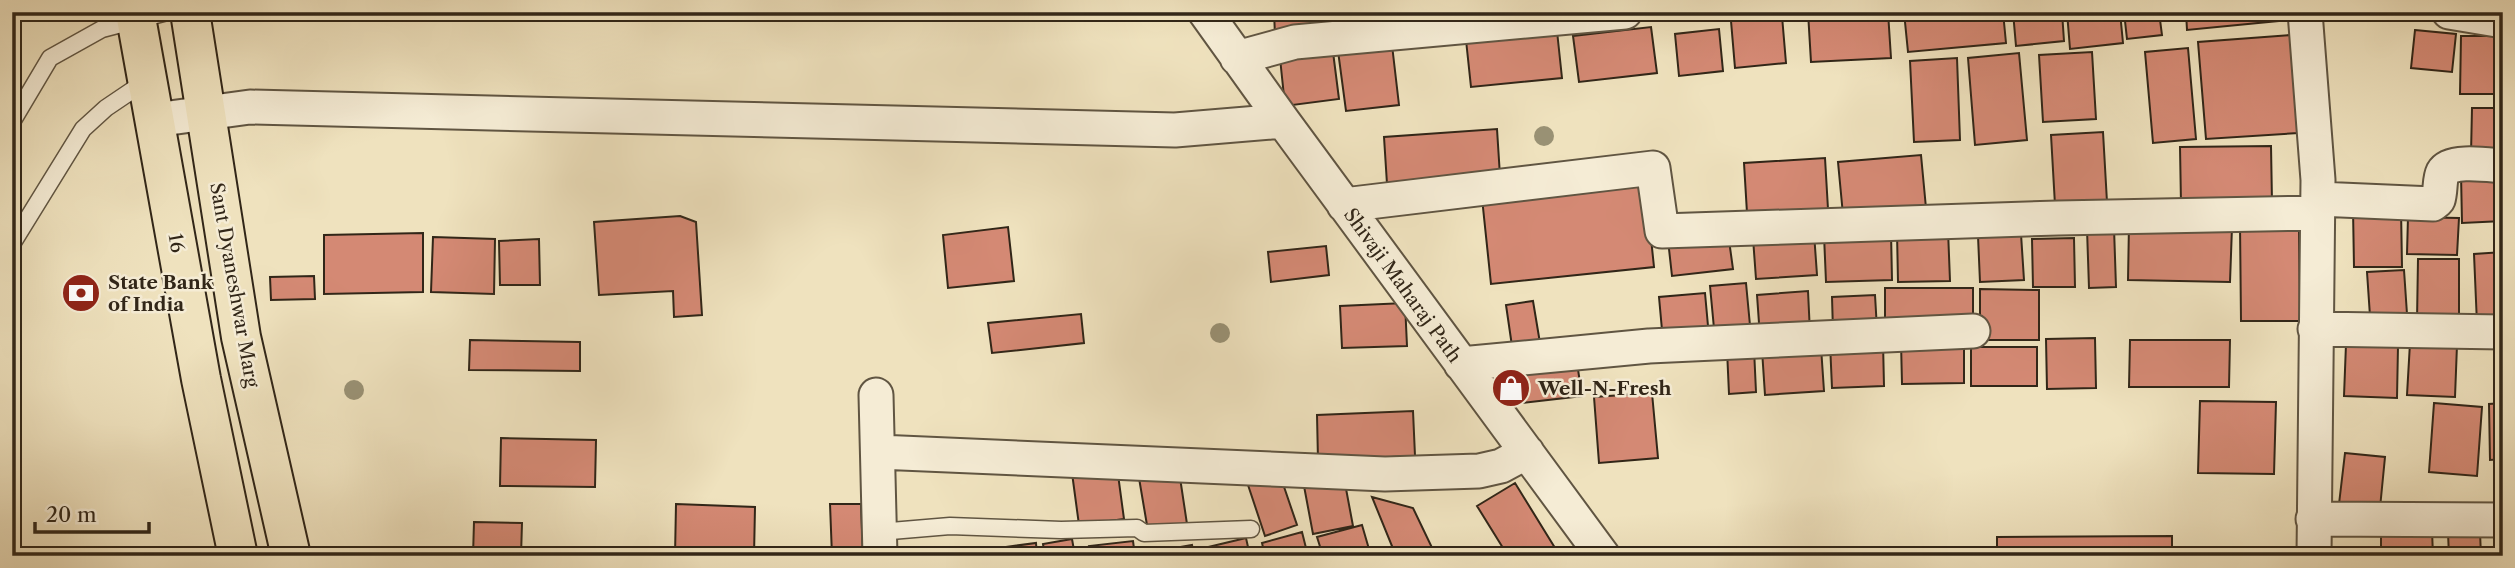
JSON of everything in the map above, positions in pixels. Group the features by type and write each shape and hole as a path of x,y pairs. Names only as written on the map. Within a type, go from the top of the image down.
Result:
{"main road":[{"name":"Sant Dyaneshwar Marg","path":"190,12 241,337 291,556"},
{"name":"16","path":"146,14 148,80 201,379 238,556"}],"street":[{"name":"Shivaji Maharaj Path","path":"1205,12 1604,556"},
{"path":"1237,58 1295,42 1625,12"},
{"path":"2305,12 2318,206 2314,556"},
{"path":"155,120 250,107 1175,130 1283,121"},
{"path":"1344,205 1653,168 1662,231 2058,218 2318,206 2433,204 2438,200 2442,174 2447,167 2462,164 2503,166"},
{"path":"2315,329 2503,332"},
{"path":"1461,364 1649,346 1973,331"},
{"path":"876,395 880,544"},
{"path":"878,452 1385,474 1479,471 1501,466 1527,453"},
{"path":"2313,519 2503,520"}],"lane":[{"path":"12,122 50,58 102,29 146,14"},
{"path":"12,244 83,129 106,108 148,80"},
{"path":"880,544 950,526 1061,530 1137,528 1144,533 1251,529"}],"building":[{"path":"1274,12 1326,12 1328,31 1275,35"},
{"path":"1334,12 1381,12 1382,22 1336,28"},
{"path":"1389,12 1441,12 1391,24"},
{"path":"1808,12 1888,12 1891,58 1811,62"},
{"path":"1904,12 2003,12 2006,43 1908,52"},
{"path":"2013,12 2062,12 2064,41 2016,46"},
{"path":"2067,12 2120,12 2123,43 2070,49"},
{"path":"2124,12 2159,12 2162,35 2127,39"},
{"path":"2186,12 2277,12 2278,21 2187,30"},
{"path":"1782,16 1786,63 1735,68 1731,21"},
{"path":"1651,27 1657,73 1579,82 1573,36"},
{"path":"1719,29 1723,71 1679,76 1675,34"},
{"path":"2415,30 2456,34 2452,72 2411,68"},
{"path":"1557,31 1562,78 1471,87 1466,40"},
{"path":"2291,35 2298,133 2206,139 2198,42"},
{"path":"2461,36 2496,36 2494,94 2460,94"},
{"path":"1392,45 1399,105 1346,111 1338,51"},
{"path":"2188,48 2196,139 2153,143 2145,52"},
{"path":"1333,52 1339,99 1285,106 1280,58"},
{"path":"2092,52 2096,119 2043,122 2039,55"},
{"path":"2019,53 2027,140 1975,145 1968,58"},
{"path":"1957,58 1960,140 1914,142 1910,61"},
{"path":"2472,108 2503,108 2503,155 2471,154"},
{"path":"1497,129 1500,176 1387,184 1384,137"},
{"path":"2103,132 2107,202 2055,205 2051,135"},
{"path":"2271,146 2272,202 2181,204 2180,147"},
{"path":"1921,155 1926,208 1843,215 1838,162"},
{"path":"1825,158 1828,209 1747,213 1744,163"},
{"path":"2503,173 2503,221 2462,223 2461,174"},
{"path":"1645,181 1654,267 1491,284 1482,198"},
{"path":"2401,208 2402,267 2354,267 2353,209"},
{"path":"680,216 696,222 702,315 674,317 673,291 599,295 594,222"},
{"path":"2408,217 2459,218 2457,255 2407,254"},
{"path":"2129,224 2232,227 2230,282 2128,280"},
{"path":"2299,224 2300,321 2241,321 2240,225"},
{"path":"1008,227 1014,281 948,288 943,235"},
{"path":"2114,228 2116,287 2089,288 2087,229"},
{"path":"1948,230 1950,281 1898,282 1897,232"},
{"path":"1891,232 1892,280 1826,282 1824,235"},
{"path":"423,233 423,292 324,294 324,235"},
{"path":"1728,233 1733,269 1672,276 1668,240"},
{"path":"1814,233 1817,275 1756,279 1753,238"},
{"path":"2021,234 2024,280 1980,282 1978,236"},
{"path":"433,237 495,239 494,294 431,292"},
{"path":"2074,238 2075,287 2033,287 2032,239"},
{"path":"539,239 540,285 500,285 499,241"},
{"path":"1326,246 1329,275 1271,282 1268,252"},
{"path":"2503,252 2503,323 2477,324 2474,254"},
{"path":"2418,259 2459,259 2459,321 2417,321"},
{"path":"2404,270 2407,314 2370,316 2367,272"},
{"path":"314,276 315,299 271,300 270,277"},
{"path":"1746,283 1751,336 1715,339 1710,286"},
{"path":"1885,288 1973,288 1973,324 1885,325"},
{"path":"1980,289 2039,290 2039,340 1980,340"},
{"path":"1808,291 1810,333 1760,337 1757,295"},
{"path":"1705,293 1709,337 1663,341 1659,297"},
{"path":"1875,295 1877,329 1833,331 1832,297"},
{"path":"1533,301 1541,349 1513,353 1506,305"},
{"path":"1405,303 1407,346 1342,348 1340,306"},
{"path":"1081,314 1084,343 992,353 988,323"},
{"path":"2095,338 2096,388 2047,389 2046,339"},
{"path":"470,340 580,342 580,371 469,370"},
{"path":"2130,340 2230,340 2229,387 2129,387"},
{"path":"1964,341 1964,383 1902,384 1901,342"},
{"path":"1883,342 1884,386 1832,388 1830,343"},
{"path":"2410,343 2457,345 2455,397 2407,395"},
{"path":"2346,344 2398,346 2397,398 2344,396"},
{"path":"1821,347 1824,391 1765,395 1762,350"},
{"path":"1971,347 2037,347 2037,386 1971,386"},
{"path":"1754,349 1756,392 1729,394 1727,350"},
{"path":"1576,356 1582,396 1521,403 1517,364"},
{"path":"1652,393 1658,458 1599,463 1594,397"},
{"path":"2200,401 2276,402 2274,474 2198,473"},
{"path":"2434,403 2482,407 2477,476 2429,472"},
{"path":"2503,403 2503,459 2490,460 2489,404"},
{"path":"1413,411 1415,456 1318,460 1317,415"},
{"path":"501,438 596,440 595,487 500,486"},
{"path":"2345,453 2385,457 2380,508 2339,504"},
{"path":"1117,467 1124,519 1079,525 1072,473"},
{"path":"1179,471 1187,524 1148,531 1139,478"},
{"path":"1280,475 1297,525 1265,536 1248,485"},
{"path":"1344,478 1353,526 1313,534 1304,486"},
{"path":"1515,483 1560,556 1508,556 1477,506"},
{"path":"1372,497 1413,508 1436,556 1396,556"},
{"path":"676,504 755,507 754,556 675,556"},
{"path":"830,504 861,504 863,556 832,556"},
{"path":"474,522 522,523 521,556 473,556"},
{"path":"1362,525 1371,556 1323,556 1317,537"},
{"path":"2432,530 2433,556 2381,556 2381,532"},
{"path":"1302,532 1308,556 1265,556 1262,543"},
{"path":"2480,532 2481,556 2449,556 2448,533"},
{"path":"2503,532 2503,556 2496,556 2494,533"},
{"path":"2172,536 2172,556 1997,556 1997,537"},
{"path":"1246,538 1250,556 1206,556 1204,548"},
{"path":"1072,539 1075,556 1045,556 1043,544"},
{"path":"1133,541 1135,556 1091,556 1089,546"},
{"path":"1036,543 1037,556 999,556 998,548"},
{"path":"1192,545 1194,556 1148,556 1147,553"}],"place":[{"name":"State Bank of India","path":"81,293"},
{"name":"Well-N-Fresh","path":"1511,388"}]}
